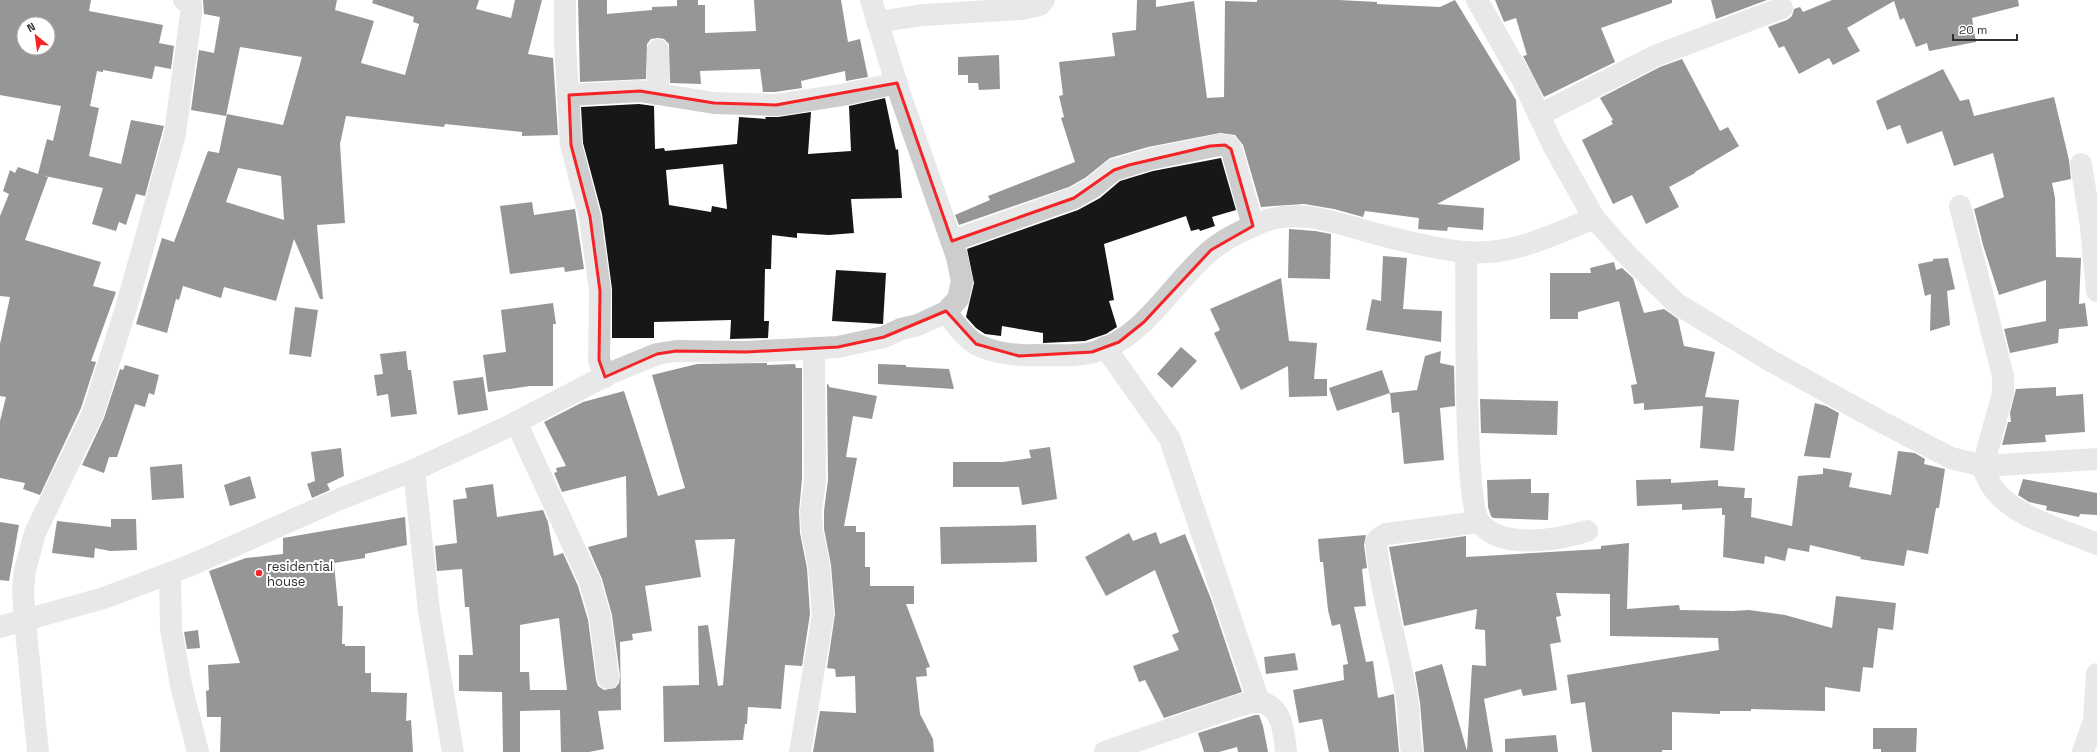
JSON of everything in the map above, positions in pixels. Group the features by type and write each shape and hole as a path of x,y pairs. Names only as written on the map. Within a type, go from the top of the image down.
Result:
{"street":[{"path":"565,0 565,43 571,145 590,217 600,291 598,360 605,377"},
{"path":"0,627 104,598 170,573 340,499 414,470 516,422 605,377 657,354 676,351 746,352 838,347 884,336 901,329 918,325 946,312 958,299 962,281 958,256 897,83 871,0"},
{"path":"877,22 923,15 1022,9 1040,5 1044,0"},
{"path":"1477,0 1523,81 1553,145 1594,218 1627,255 1676,304 1771,361 1876,419 1951,458 1983,466 2097,459"},
{"path":"38,752 25,621 23,591 25,570 35,533 93,413 176,134 189,1"},
{"path":"1539,115 1655,56 1782,8"},
{"path":"658,50 658,94"},
{"path":"569,95 640,90 714,103 776,105 842,95 897,83"},
{"path":"952,241 1074,198 1092,188 1114,170 1150,159 1220,145 1229,146 1232,151 1253,226"},
{"path":"2081,164 2091,227 2097,291"},
{"path":"1960,206 2003,376 2003,393 1983,466 1987,480 1999,496 2024,514 2097,544"},
{"path":"946,312 966,336 976,344 1019,356 1092,352 1119,342 1144,322 1182,278 1211,250 1253,226 1283,216 1303,216 1392,238 1466,252 1500,250 1533,244 1594,218"},
{"path":"1466,252 1470,464 1474,505 1479,522 1490,531 1516,540 1560,539 1587,531"},
{"path":"1105,347 1170,439 1259,702"},
{"path":"800,752 823,615 820,566 812,531 811,511 815,480 814,348"},
{"path":"516,422 590,582 600,617 608,678"},
{"path":"414,470 429,611 453,752"},
{"path":"1412,752 1409,738 1407,699 1385,598 1376,543 1378,538 1386,534 1479,522"},
{"path":"170,573 171,629 181,685 198,752"},
{"path":"2083,752 2094,720 2097,674"},
{"path":"1106,752 1240,705 1259,702 1272,707 1283,724 1286,752"}],"highlighted area":[{"path":"897,83 952,241 1074,198 1114,170 1129,165 1210,146 1225,145 1231,149 1253,226 1211,250 1144,322 1119,342 1092,352 1019,356 976,344 946,311 884,337 838,347 746,352 676,351 657,354 605,377 599,360 600,291 590,217 571,145 569,95 640,91 714,103 776,105"}],"building":[{"path":"0,0 91,0 89,11 163,25 159,43 174,46 171,69 155,66 152,79 103,70 103,72 97,71 90,106 99,108 89,156 121,164 131,120 164,126 145,196 136,194 126,225 119,222 116,231 92,224 103,188 40,175 48,177 25,240 101,262 93,286 116,292 91,361 96,362 81,408 40,495 23,489 25,483 0,478 0,421 6,397 0,396 0,344 10,297 0,296 0,216 9,194 3,191 10,170 15,173 18,167 38,174 47,139 53,141 61,106 0,95"},
{"path":"203,0 337,0 335,10 374,21 361,63 405,75 419,24 413,22 414,17 372,3 373,0 479,0 476,9 511,18 515,0 542,0 528,54 553,58 558,135 522,136 522,132 445,124 444,127 346,116 340,144 345,223 317,225 323,299 320,299 294,239 276,301 224,287 221,298 183,286 179,300 176,299 167,333 136,324 162,238 174,242 208,151 219,153 227,114 283,125 302,57 240,47 226,116 191,110 199,50 214,53 220,17 204,14","holes":["238,168 281,176 284,220 226,202"]},
{"path":"578,0 607,0 607,14 652,10 652,7 677,6 677,0 698,0 698,5 705,5 705,33 756,31 754,0 841,0 848,42 860,39 868,77 846,81 845,71 801,81 802,88 775,92 763,92 760,69 700,71 701,84 670,83 669,44 664,39 658,38 651,39 647,44 646,79 580,82"},
{"path":"1137,0 1156,0 1156,7 1194,1 1207,98 1224,97 1225,1 1257,2 1257,0 1339,0 1377,2 1377,4 1440,7 1455,0 1516,100 1520,160 1437,204 1484,208 1483,230 1448,227 1447,231 1418,229 1419,218 1365,211 1363,217 1334,209 1304,204 1261,207 1243,145 1235,135 1220,133 1148,147 1110,158 1085,178 1069,187 959,225 955,215 990,200 988,196 1075,162 1061,118 1064,117 1059,96 1063,95 1059,62 1115,56 1112,33 1136,30"},
{"path":"1495,0 1672,0 1672,3 1601,28 1615,62 1544,97 1523,56 1527,55 1516,18 1504,22"},
{"path":"1711,0 1767,0 1716,19"},
{"path":"1832,0 2018,0 2019,6 1972,18 1976,42 1929,51 1927,43 1916,47 1904,18 1900,20 1894,1 1847,28 1860,51 1833,65 1829,58 1799,74 1784,46 1779,48 1768,27 1787,20 1792,16 1794,9 1800,7 1803,12"},
{"path":"999,55 1000,89 979,90 978,83 968,83 968,75 958,75 958,57"},
{"path":"1682,59 1720,131 1728,127 1739,146 1669,187 1679,207 1646,224 1632,195 1613,204 1582,140 1613,124 1611,121 1613,120 1600,98 1660,67"},
{"path":"1943,69 1960,101 1969,99 1974,116 2054,97 2069,160 2071,179 2052,183 2055,198 2056,257 2081,258 2079,304 2085,303 2088,326 2059,329 2058,343 2010,353 2004,329 2046,321 2046,280 1999,295 1983,245 1974,209 2004,197 1993,153 1954,166 1942,131 1907,144 1900,125 1887,130 1876,101"},
{"path":"885,98 896,150 898,149 902,198 851,199 854,233 829,235 797,233 797,238 772,235 771,269 765,269 764,321 769,321 768,338 730,339 731,320 654,322 654,338 612,338 612,289 602,214 583,143 581,107 639,104 654,106 655,149 664,148 665,151 737,144 739,117 766,119 765,117 778,117 811,112 808,154 851,151 849,106","holes":["723,164 727,209 712,206 711,212 669,205 666,170"]},
{"path":"1221,158 1236,210 1212,217 1215,226 1200,231 1199,229 1191,231 1186,216 1104,244 1114,300 1109,301 1117,327 1106,334 1085,341 1043,343 1043,333 1002,326 1001,336 985,334 976,328 966,317 974,283 967,249 1078,210 1100,198 1120,181 1153,171"},
{"path":"532,202 534,215 575,209 584,269 565,272 564,267 510,274 500,206"},
{"path":"1289,229 1331,234 1330,279 1288,278"},
{"path":"1383,256 1407,258 1403,309 1442,311 1441,342 1366,330 1372,299 1381,301"},
{"path":"1948,258 1955,289 1947,291 1950,325 1930,331 1931,294 1925,296 1918,264 1933,261 1933,259"},
{"path":"1614,262 1616,270 1622,268 1633,278 1644,313 1664,309 1678,319 1684,346 1715,352 1705,397 1739,400 1734,451 1700,448 1703,406 1644,410 1644,403 1634,404 1631,385 1637,384 1619,301 1578,312 1578,319 1550,319 1550,273 1591,273 1590,268"},
{"path":"836,270 886,273 883,324 832,321"},
{"path":"1281,278 1289,341 1317,343 1314,379 1327,379 1327,396 1289,397 1288,366 1241,390 1214,333 1220,330 1210,309"},
{"path":"553,303 556,324 553,324 553,386 530,386 488,392 483,355 506,352 501,310"},
{"path":"295,307 318,310 311,357 289,354"},
{"path":"1181,347 1197,361 1172,388 1157,374"},
{"path":"406,351 408,370 411,370 417,414 391,417 388,394 377,396 374,375 383,374 380,354"},
{"path":"1441,351 1440,363 1454,366 1455,406 1440,408 1444,460 1404,464 1399,412 1392,413 1390,393 1417,390 1425,356"},
{"path":"697,364 795,364 796,368 802,368 802,479 799,511 800,533 807,568 810,614 802,666 785,665 781,709 748,707 747,724 745,724 743,740 664,742 663,686 699,685 698,626 708,625 718,686 723,685 735,539 695,540 701,577 645,586 652,631 632,634 633,640 620,642 621,710 598,711 604,749 589,752 561,752 560,710 520,711 520,752 503,752 502,692 459,691 459,655 473,655 469,607 465,607 462,569 437,571 435,546 457,543 453,500 467,498 465,488 493,484 497,517 543,510 548,522 554,556 563,553 578,586 588,620 598,686 604,690 615,688 619,683 620,676 612,615 602,579 588,547 627,537 626,476 562,492 554,473 557,472 556,468 566,466 544,422 583,402 624,391 658,496 685,488 652,375","holes":["559,618 567,690 530,690 529,672 520,672 520,625"]},
{"path":"878,364 949,369 954,389 878,384"},
{"path":"125,365 159,375 154,395 149,393 145,407 135,404 117,457 109,457 104,473 82,465 104,418 120,369 123,370"},
{"path":"1382,370 1390,393 1337,411 1329,388"},
{"path":"483,377 488,410 458,415 453,381"},
{"path":"827,384 829,387 877,396 872,419 853,416 846,457 857,458 844,526 856,526 856,532 865,532 865,567 870,567 870,586 914,586 914,604 906,604 930,667 926,668 927,676 916,677 920,714 933,739 934,752 813,752 820,711 856,713 855,676 836,677 835,669 827,668 835,614 831,565 824,529 824,511 828,480"},
{"path":"2056,387 2056,396 2083,394 2085,432 2045,435 2046,442 2002,445 2008,422 2011,422 2010,413 2016,389"},
{"path":"1480,399 1558,401 1557,435 1481,433"},
{"path":"1815,403 1826,406 1839,413 1830,458 1804,456"},
{"path":"1050,447 1057,499 1022,505 1019,487 953,487 953,462 1003,462 1031,458 1029,450"},
{"path":"341,448 344,476 327,484 330,490 312,498 307,484 315,481 311,452"},
{"path":"1898,451 1915,453 1925,459 1924,464 1945,469 1939,508 1936,508 1928,554 1907,550 1904,566 1860,559 1861,557 1810,545 1809,552 1788,548 1785,561 1765,556 1764,564 1723,557 1725,515 1722,515 1722,508 1682,510 1682,504 1637,506 1636,480 1671,479 1671,483 1718,480 1718,486 1745,488 1744,498 1752,498 1751,517 1792,526 1798,476 1823,474 1823,468 1852,473 1849,487 1891,495"},
{"path":"182,464 184,498 152,500 150,467"},
{"path":"250,476 256,498 230,506 224,485"},
{"path":"1531,479 1531,493 1549,493 1548,520 1493,518 1491,516 1488,507 1487,480"},
{"path":"2023,479 2097,493 2097,515 2080,514 2079,517 2046,510 2047,506 2029,502 2018,495"},
{"path":"405,517 407,545 365,554 365,558 334,563 338,606 343,606 342,644 345,644 345,646 365,646 365,673 371,673 371,692 407,693 406,721 411,720 413,752 220,752 221,717 207,717 206,691 209,690 208,665 240,663 209,571 246,558 283,554 283,538"},
{"path":"111,519 136,519 137,550 110,551 95,548 94,558 52,553 57,521 111,527"},
{"path":"0,522 19,525 9,581 0,580"},
{"path":"1036,525 1037,562 941,564 940,527"},
{"path":"1156,532 1160,544 1185,534 1211,599 1242,692 1164,718 1145,680 1139,682 1133,666 1179,650 1172,635 1179,632 1155,570 1106,596 1085,557 1129,533 1133,541"},
{"path":"1366,535 1364,545 1367,568 1362,569 1366,606 1354,607 1366,662 1373,661 1378,698 1394,694 1399,752 1329,752 1322,719 1299,723 1293,690 1344,680 1343,665 1348,664 1340,624 1332,626 1328,610 1323,562 1320,562 1318,539"},
{"path":"1466,536 1466,557 1601,549 1601,546 1629,543 1627,609 1679,605 1680,610 1749,610 1785,615 1832,628 1836,596 1896,603 1893,630 1878,628 1873,668 1863,667 1860,692 1825,687 1825,711 1751,709 1751,711 1720,711 1720,714 1672,712 1672,750 1662,750 1662,752 1592,752 1585,702 1571,704 1567,675 1719,650 1718,638 1610,636 1610,594 1556,593 1561,616 1556,617 1561,642 1550,644 1557,690 1523,696 1521,689 1484,699 1493,752 1424,752 1420,703 1415,672 1442,664 1467,751 1472,665 1486,666 1485,630 1475,629 1477,609 1404,626 1389,547"},
{"path":"198,630 200,648 187,649 184,632"},
{"path":"1295,653 1298,670 1266,674 1264,657"},
{"path":"1259,715 1263,726 1268,752 1238,752 1237,747 1219,752 1204,752 1198,733"},
{"path":"1873,728 1917,728 1916,752 1881,752 1881,749 1873,749"},
{"path":"1556,735 1558,752 1505,752 1505,739"}],"place":[{"name":"residential house","path":"259,573"}]}
